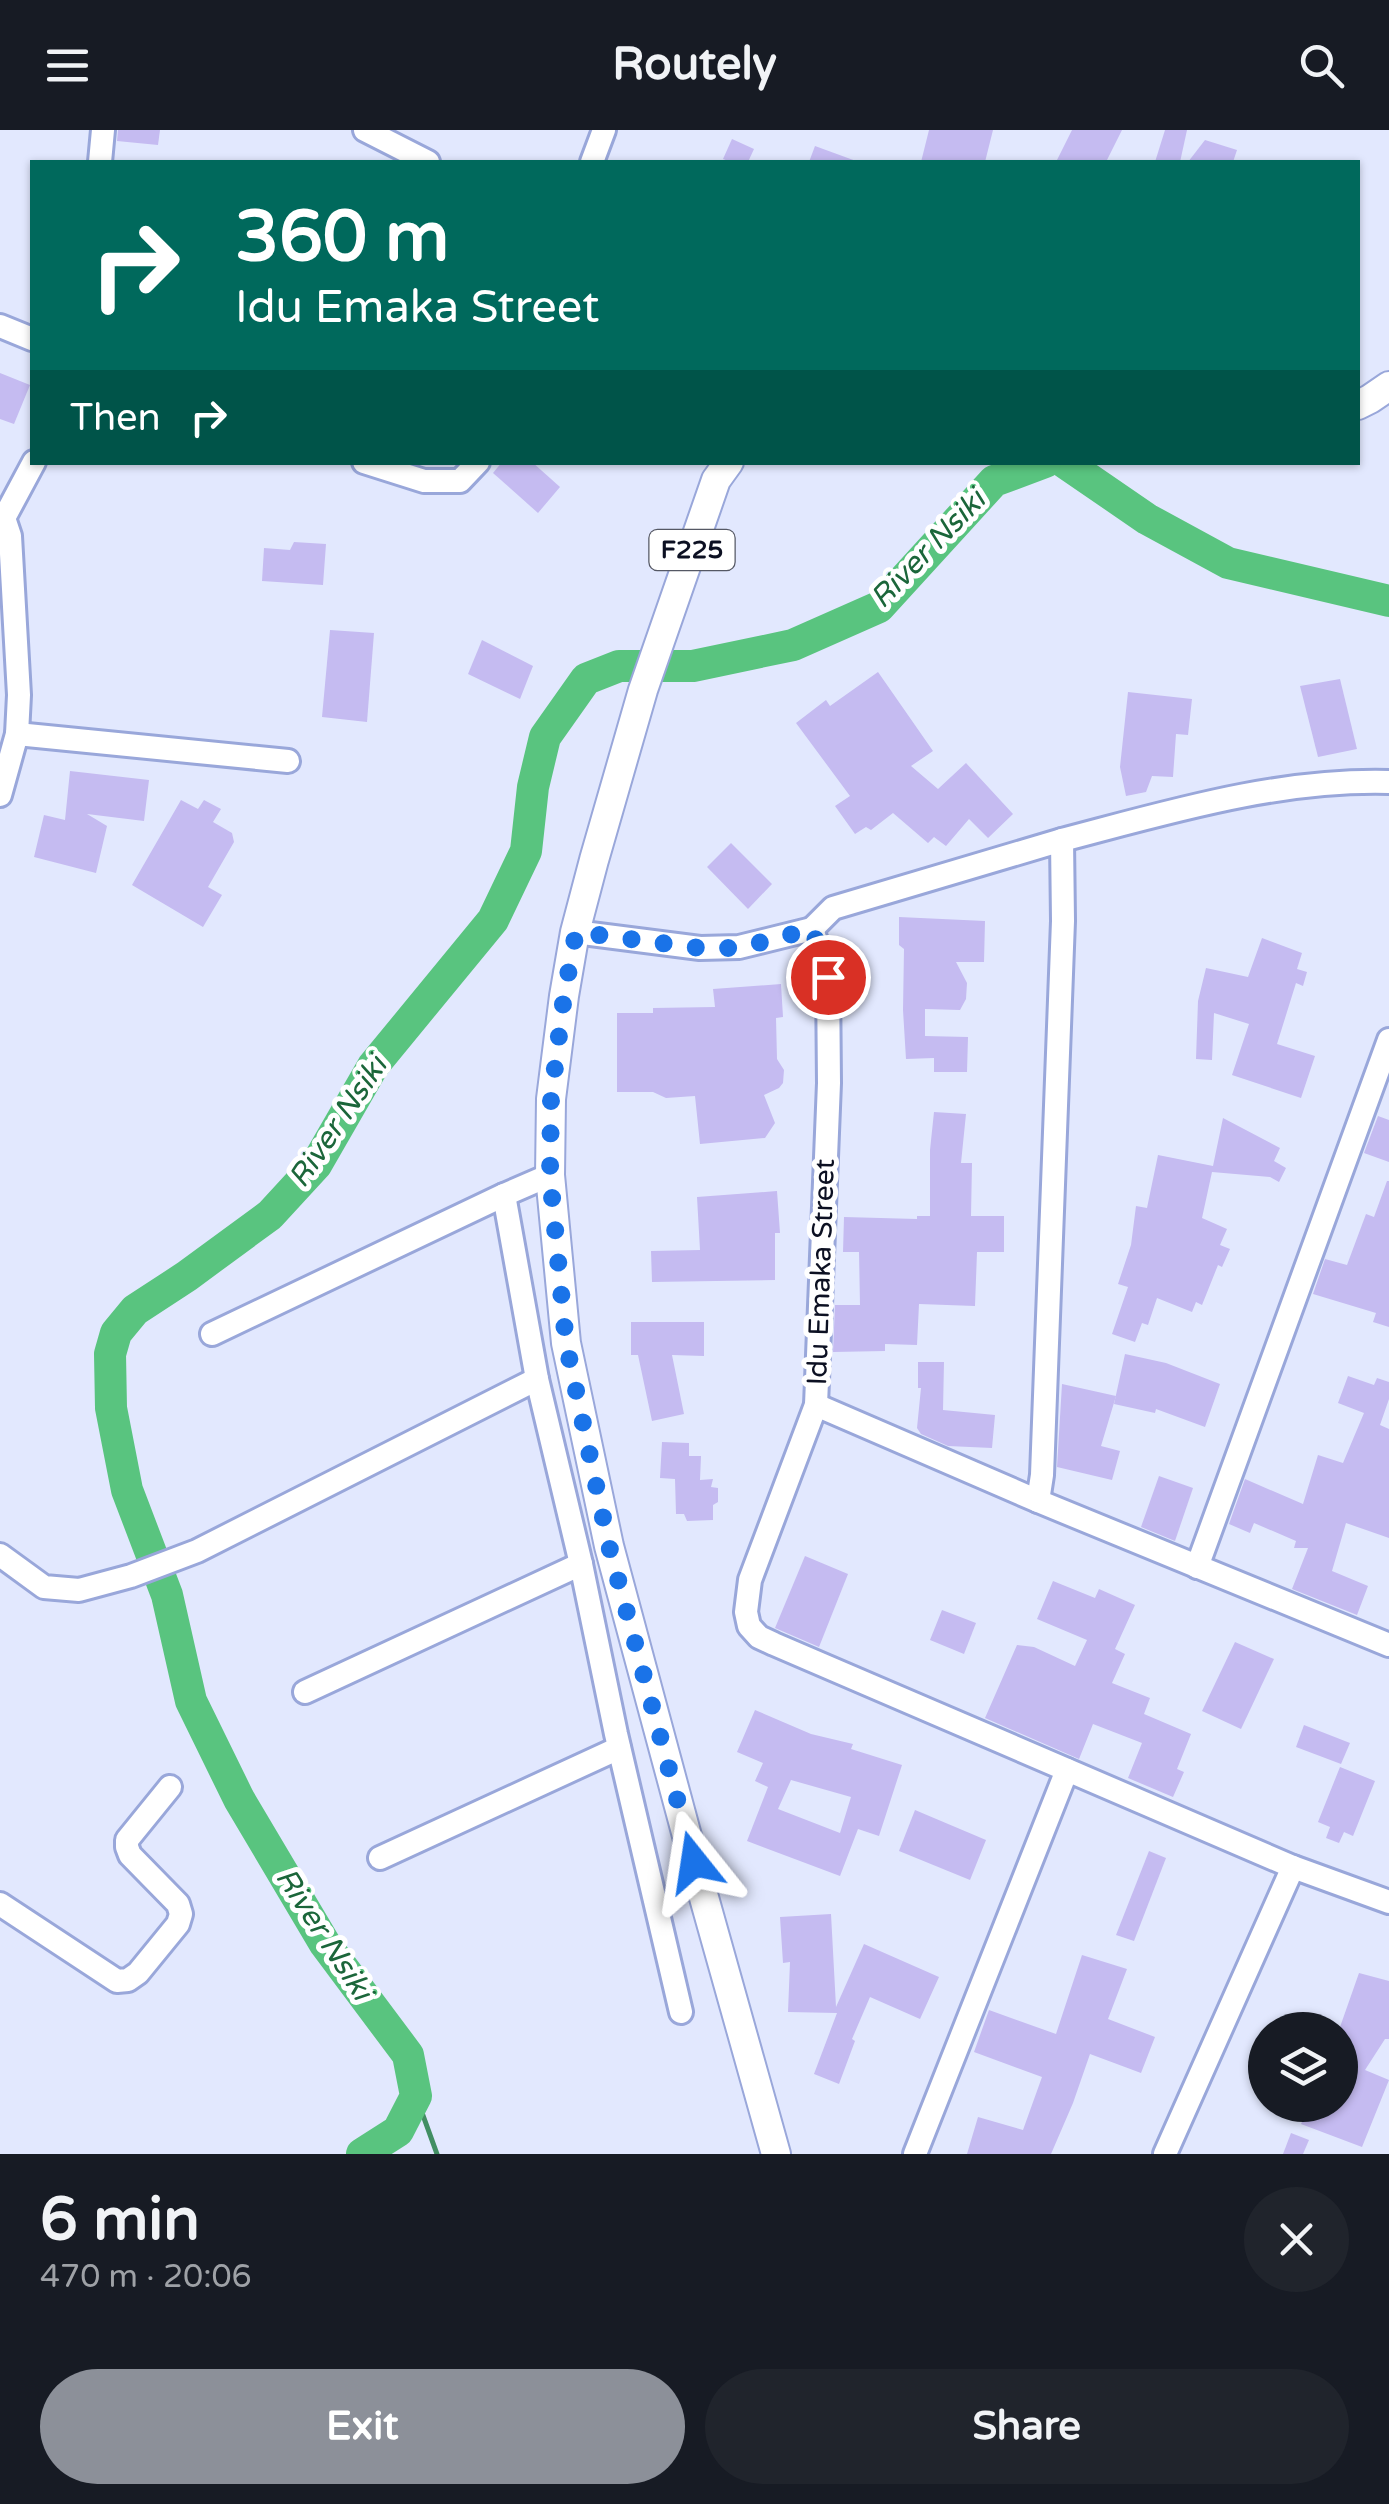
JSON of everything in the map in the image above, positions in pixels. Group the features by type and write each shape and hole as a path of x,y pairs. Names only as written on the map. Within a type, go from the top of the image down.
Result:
{"main road":[{"path":"1360,404 1389,386"},
{"name":"F225","path":"726,465 716,480 643,690 576,932 551,1099 550,1176 566,1343 609,1546 776,2154"}],"street":[{"path":"100,160 103,130"},
{"path":"365,130 424,160"},
{"path":"593,160 604,130"},
{"path":"0,326 30,338"},
{"path":"0,795 17,734 19,694 10,536 2,517 32,465"},
{"path":"373,465 424,481 460,481 475,465"},
{"path":"17,734 288,761"},
{"path":"576,932 700,948 739,948 812,929 832,908 1062,840 1237,795 1359,781 1389,782"},
{"path":"1038,1501 1063,921 1062,840"},
{"name":"Idu Emaka Street","path":"812,929 828,977 816,1405 750,1580 746,1612 749,1626 759,1637 774,1644 1066,1770 1293,1867 1389,1902"},
{"path":"1197,1567 1389,1040"},
{"path":"212,1334 550,1176"},
{"path":"504,1195 538,1379 681,2012"},
{"path":"0,1555 44,1587 79,1590 131,1576 197,1551 538,1379"},
{"path":"816,1405 1389,1646"},
{"path":"304,1692 580,1564"},
{"path":"380,1858 619,1748"},
{"path":"915,2154 1066,1770"},
{"path":"0,1904 117,1981 128,1980 178,1924 181,1914 178,1904 126,1847 127,1840 170,1786"},
{"path":"1165,2154 1293,1867"}],"building":[{"path":"118,130 160,130 158,145 117,141"},
{"path":"929,130 993,130 986,160 922,160"},
{"path":"1072,130 1122,130 1107,160 1057,160"},
{"path":"1165,130 1187,130 1180,160 1156,160"},
{"path":"732,139 754,149 749,160 723,159"},
{"path":"1205,140 1237,150 1234,160 1190,160"},
{"path":"815,146 853,160 810,160"},
{"path":"0,373 30,385 14,424 0,419"},
{"path":"500,465 535,465 560,487 538,513 493,473"},
{"path":"294,542 326,544 323,585 262,581 264,548 290,550"},
{"path":"330,630 374,633 367,722 322,717"},
{"path":"482,640 533,666 520,699 468,674"},
{"path":"878,672 933,751 911,766 938,789 966,763 1013,814 988,838 969,819 946,846 934,837 928,843 893,813 871,830 866,827 855,834 835,806 850,796 796,723 826,700 830,706"},
{"path":"1340,679 1357,749 1318,757 1300,686"},
{"path":"1128,692 1192,699 1188,735 1176,734 1173,777 1152,776 1146,792 1126,796 1120,767"},
{"path":"70,771 149,780 144,821 87,814 107,826 96,873 34,857 44,815 65,820"},
{"path":"181,800 198,809 204,800 221,809 213,822 232,833 234,842 208,887 222,895 203,927 132,885"},
{"path":"731,843 772,884 748,909 707,867"},
{"path":"899,917 985,921 984,962 956,962 967,983 966,999 960,1010 925,1009 925,1036 968,1037 967,1072 934,1072 934,1058 906,1059 904,949 899,945"},
{"path":"1262,938 1302,953 1297,969 1307,972 1303,986 1296,983 1277,1044 1315,1056 1301,1098 1232,1075 1249,1024 1214,1013 1212,1060 1196,1059 1198,1001 1206,968 1248,977"},
{"path":"781,984 783,1017 776,1018 777,1059 784,1070 783,1083 764,1095 775,1123 765,1138 700,1144 695,1096 666,1098 653,1092 617,1092 617,1013 715,1007 713,989"},
{"path":"934,1112 966,1114 961,1163 972,1163 971,1216 1004,1216 1004,1252 977,1252 975,1306 919,1304 917,1345 885,1344 885,1351 833,1352 835,1305 860,1305 859,1252 843,1252 844,1217 930,1216"},
{"path":"1378,1116 1389,1120 1389,1162 1364,1153"},
{"path":"1223,1118 1280,1148 1274,1161 1286,1168 1279,1182 1270,1177 1212,1172 1202,1218 1227,1229 1220,1245 1230,1249 1222,1267 1218,1265 1202,1305 1196,1302 1192,1312 1157,1298 1148,1325 1142,1323 1135,1342 1112,1334 1128,1287 1118,1284 1131,1245 1136,1206 1147,1208 1158,1155 1213,1166"},
{"path":"1387,1181 1389,1327 1373,1322 1376,1313 1313,1294 1325,1259 1347,1265 1366,1214 1374,1217"},
{"path":"777,1191 780,1233 775,1233 775,1280 652,1282 651,1251 700,1250 697,1197"},
{"path":"631,1322 704,1322 704,1356 672,1355 684,1414 652,1421 638,1355 631,1355"},
{"path":"1125,1354 1166,1363 1220,1384 1205,1427 1156,1409 1155,1413 1114,1404"},
{"path":"918,1362 944,1362 943,1410 995,1415 992,1448 948,1446 921,1434 917,1428 921,1388"},
{"path":"1348,1376 1374,1385 1377,1378 1389,1382 1389,1399 1380,1425 1389,1429 1389,1538 1346,1523 1332,1571 1368,1586 1357,1615 1292,1589 1308,1548 1294,1548 1296,1541 1254,1523 1250,1533 1229,1524 1245,1479 1303,1504 1318,1455 1343,1463 1364,1413 1338,1403"},
{"path":"1062,1384 1116,1396 1101,1446 1120,1451 1112,1480 1057,1467"},
{"path":"662,1442 689,1443 689,1456 701,1456 700,1480 713,1479 711,1487 718,1488 713,1520 687,1521 684,1514 676,1514 675,1479 660,1478"},
{"path":"1159,1476 1193,1488 1175,1541 1141,1527"},
{"path":"805,1556 848,1574 819,1647 775,1628"},
{"path":"1053,1581 1095,1598 1099,1589 1135,1605 1115,1649 1125,1654 1112,1683 1150,1698 1144,1714 1191,1734 1177,1769 1184,1772 1173,1797 1128,1778 1142,1743 1093,1724 1079,1759 985,1718 1017,1645 1034,1647 1075,1666 1087,1640 1037,1619"},
{"path":"942,1610 976,1623 964,1654 930,1640"},
{"path":"1235,1642 1274,1659 1241,1729 1202,1711"},
{"path":"755,1710 902,1765 879,1836 858,1829 840,1876 747,1841 768,1787 755,1781 763,1763 737,1752","holes":["791,1780 851,1797 840,1833 778,1809"]},
{"path":"1304,1725 1350,1743 1341,1764 1296,1747"},
{"path":"1340,1767 1375,1781 1353,1836 1344,1832 1339,1843 1326,1838 1330,1827 1318,1822"},
{"path":"915,1810 986,1840 970,1880 899,1851"},
{"path":"1149,1851 1166,1858 1134,1941 1116,1935"},
{"path":"831,1914 836,2007 864,1944 939,1977 920,2019 870,1997 839,2084 814,2074 837,2013 788,2012 790,1962 783,1963 780,1917"},
{"path":"1082,1955 1127,1969 1108,2019 1155,2037 1141,2073 1090,2054 1051,2154 967,2154 978,2117 1023,2130 1042,2077 974,2052 989,2010 1056,2034"},
{"path":"1359,1973 1389,1981 1389,2039 1385,2039 1365,2070 1389,2080 1362,2147 1301,2124 1358,2122 1358,2012 1345,2012"},
{"path":"1291,2133 1309,2140 1303,2154 1283,2154"}],"waterway":[{"name":"River Nsiki","path":"362,2154 398,2131 416,2096 408,2055 325,1944 239,1799 191,1701 167,1595 127,1490 111,1408 110,1354 116,1333 135,1310 270,1215 316,1165 373,1066 493,920 526,851 533,787 545,737 586,679 619,666 693,666 793,645 879,607 994,481 1037,465"},
{"name":"River Nsiki","path":"1068,465 1147,519 1228,563 1389,601"},
{"path":"416,2096 437,2154"}],"route":[{"path":"694,1862 609,1546 566,1343 550,1176 551,1099 564,996 576,932 700,948 739,948 812,929 828,977"}]}
